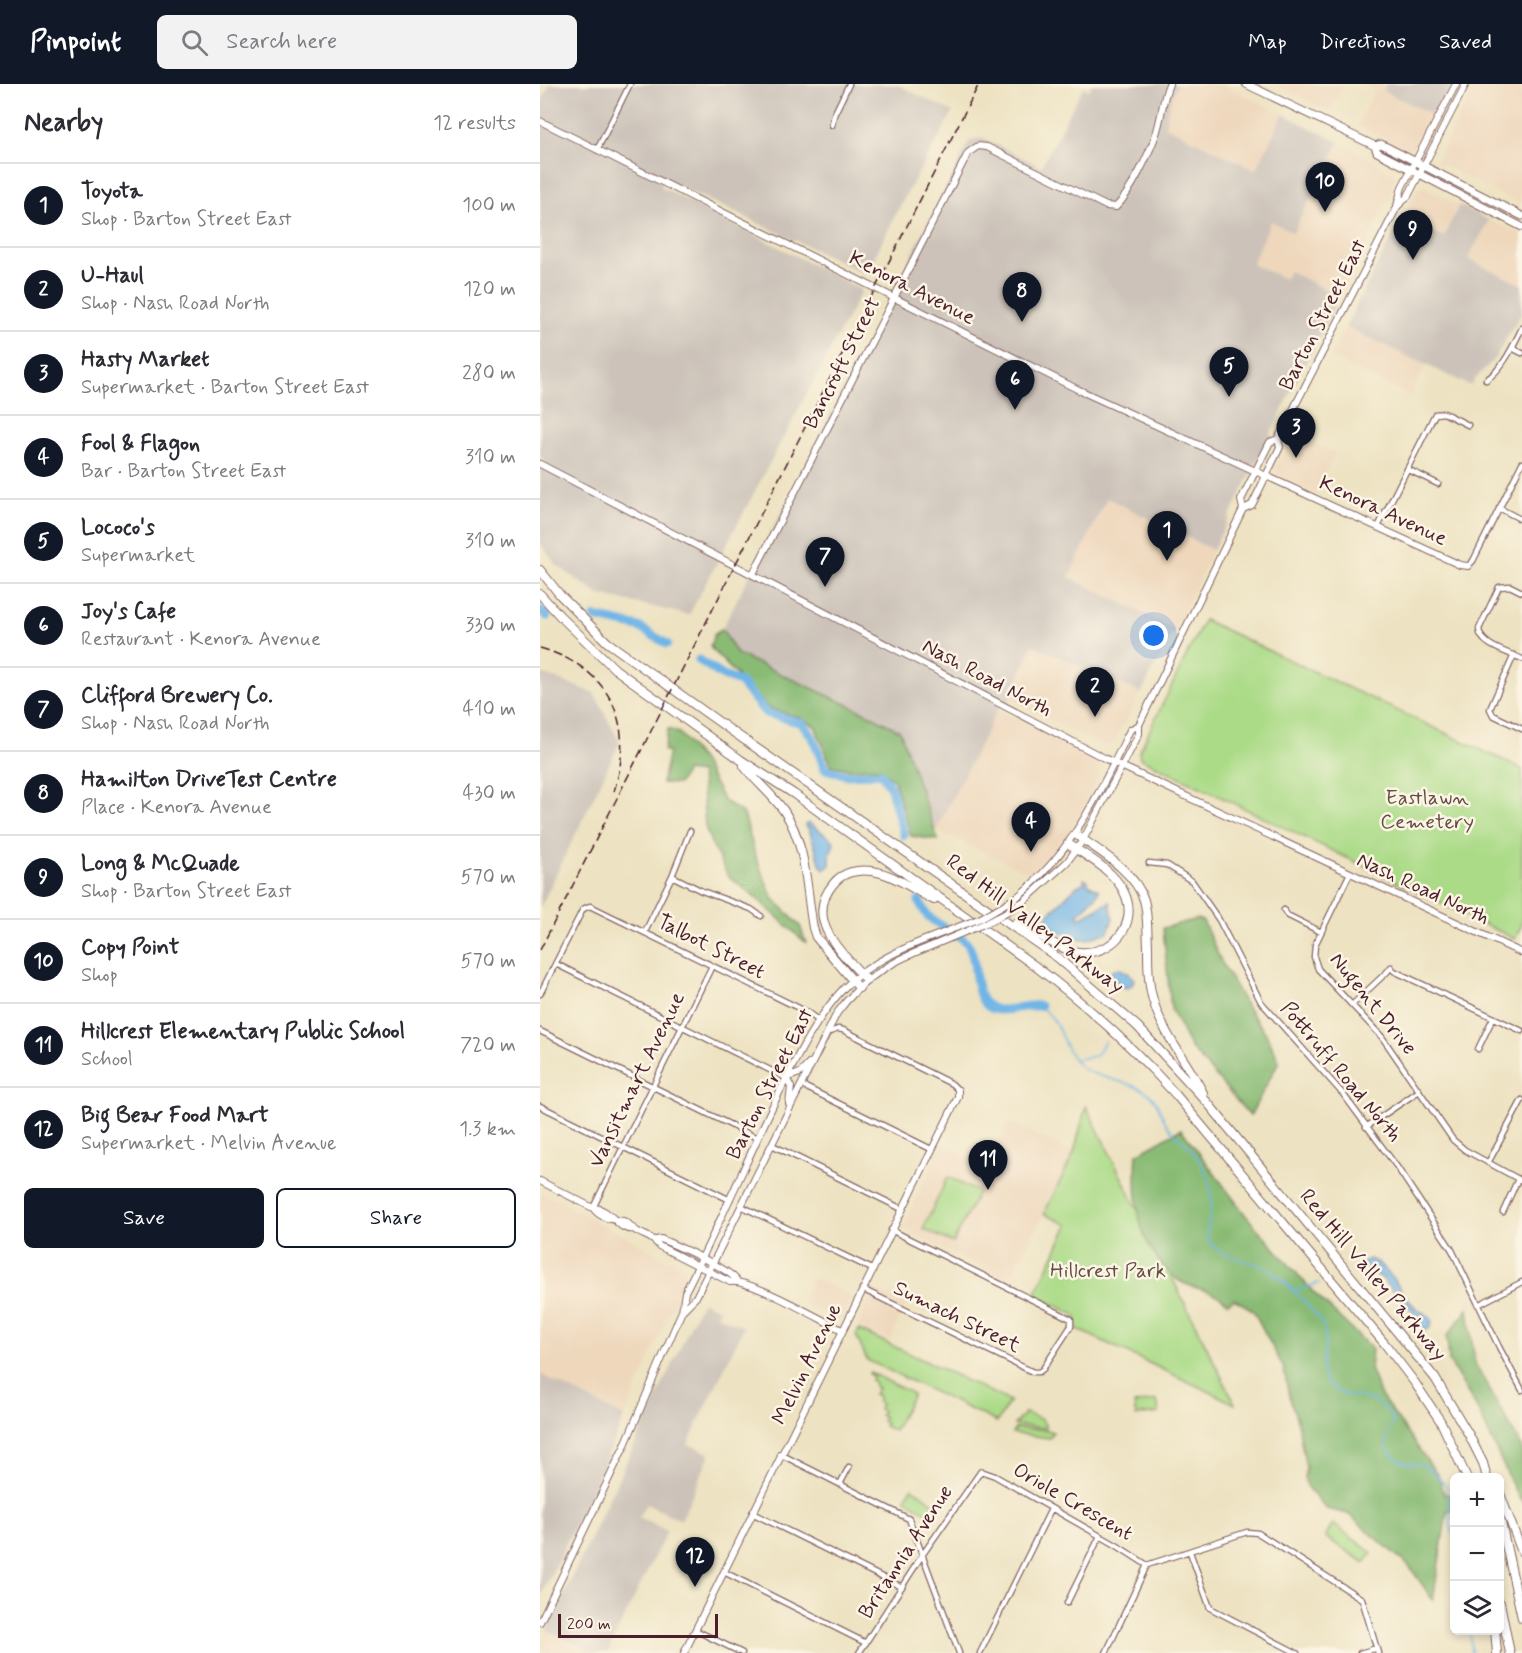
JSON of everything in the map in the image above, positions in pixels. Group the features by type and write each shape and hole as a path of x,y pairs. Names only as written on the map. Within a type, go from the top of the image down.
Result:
{"highway":[{"name":"Red Hill Valley Parkway","path":"540,570 560,595 607,642 1004,919 1066,965 1137,1026 1207,1102 1435,1378 1454,1407 1488,1473"},
{"name":"Red Hill Valley Parkway","path":"540,594 615,669 1074,995 1144,1060 1403,1367 1441,1422 1465,1473"},
{"path":"741,760 745,768 776,800 789,820 802,855 813,928 822,946 856,985"},
{"path":"1079,837 1123,871 1141,892 1146,908 1150,980 1156,1010 1167,1035 1196,1079 1207,1102"},
{"path":"1004,919 1022,925 1073,951 1097,951 1117,940 1123,931 1128,915 1124,891 1101,867 1068,844"},
{"path":"864,977 831,938 824,922 823,903 830,888 838,879 858,870 878,872 898,880 933,900 948,905"},
{"path":"1504,1505 1522,1552"},
{"path":"1502,1527 1522,1618"},
{"path":"1504,1623 1510,1653"},
{"path":"1495,1635 1497,1653"}],"main road":[{"name":"Bancroft Street","path":"753,574 968,153 973,148 982,146 993,149 1106,206 1116,207 1126,195 1156,133 1169,84"},
{"path":"1246,84 1375,146 1381,144 1522,216"},
{"name":"Barton Street East","path":"1243,509 1252,505 1280,447 1278,439 1397,207 1402,187 1455,84"},
{"name":"Barton Street East","path":"1397,207 1408,196 1466,84"},
{"path":"1449,96 1458,100"},
{"name":"Kenora Avenue","path":"540,121 1079,390 1461,565 1468,566"},
{"path":"1375,146 1377,152 1522,226"},
{"name":"Barton Street East","path":"540,1622 622,1451 682,1311 685,1292 786,1078 819,1021 832,1003 894,952 981,918 1017,897 1044,873 1068,844 1079,837 1123,767 1139,734 1139,725 1243,509 1241,500 1255,470 1270,442 1278,439"},
{"name":"Nash Road North","path":"540,464 1114,763 1522,953"},
{"name":"Barton Street East","path":"864,977 993,920 1024,901 1066,862 1076,849 1079,837 1130,730 1139,725"},
{"name":"Barton Street East","path":"682,1311 696,1297 837,1013 856,985"},
{"path":"788,1110 791,1087 786,1078 800,1073 818,1053"},
{"name":"Melvin Avenue","path":"684,1653 780,1454 958,1097 958,1090"},
{"path":"540,1181 593,1208 605,1211 627,1230 633,1229 656,1240 661,1239 702,1258 734,1275 737,1281"},
{"path":"656,1240 659,1246 730,1282 737,1281 759,1289 842,1330"}],"street":[{"path":"597,150 630,84"},
{"path":"832,125 834,115 849,84"},
{"path":"1486,380 1494,375 1522,328"},
{"path":"1512,348 1522,353"},
{"path":"1378,527 1435,414 1444,413 1468,424"},
{"path":"1468,566 1473,561 1522,463"},
{"path":"1407,469 1438,484"},
{"path":"1499,508 1522,520"},
{"path":"1522,592 1510,586 1499,587 1479,629 1479,636 1484,641 1522,659"},
{"path":"1514,655 1490,709 1494,715 1522,729"},
{"path":"645,932 672,876 690,831"},
{"name":"Pottruff Road North","path":"1149,863 1167,865 1192,881 1219,920 1261,1002 1343,1094 1397,1167 1452,1250 1522,1390"},
{"name":"Nugent Drive","path":"1350,873 1315,945 1314,957 1318,969 1382,1037 1453,1140 1488,1163 1520,1180"},
{"path":"672,876 702,891 751,909 761,916"},
{"name":"Talbot Street","path":"556,963 583,909 588,906 807,1012 819,1021"},
{"path":"1284,910 1287,915 1321,932"},
{"path":"540,994 556,963 786,1078"},
{"name":"Vansitmart Avenue","path":"593,1208 712,966"},
{"path":"1352,1005 1391,967 1522,1031"},
{"path":"1478,1049 1493,1017"},
{"path":"827,1033 838,1029 843,1030 952,1084 958,1090"},
{"path":"540,1031 757,1138"},
{"path":"801,1085 931,1149"},
{"path":"1366,1127 1419,1091"},
{"path":"1488,1163 1522,1100"},
{"path":"540,1106 730,1200"},
{"path":"772,1145 902,1209"},
{"path":"1503,1212 1520,1180"},
{"path":"741,1206 872,1269"},
{"name":"Sumach Street","path":"862,1289 1038,1373 1071,1327 1071,1319 891,1230"},
{"path":"1478,1305 1522,1282"},
{"path":"780,1454 909,1519 959,1653"},
{"path":"840,1484 849,1467"},
{"name":"Oriole Crescent","path":"981,1471 995,1476 1147,1565"},
{"name":"Britannia Avenue","path":"859,1653 923,1554 981,1471"},
{"path":"980,1653 1051,1509"},
{"path":"752,1513 902,1587"},
{"path":"1106,1653 1147,1565 1252,1531 1362,1599 1377,1650 1360,1653"},
{"path":"1067,1603 1100,1536"},
{"path":"1190,1552 1210,1608 1297,1653"},
{"path":"723,1572 866,1643"},
{"path":"695,1630 742,1653"}],"shaded area":[{"path":"550,84 896,84 953,112 902,202 866,274 664,179 661,187 862,290 689,615 599,595 556,565 540,543 540,467 545,461 540,457 540,104"},
{"path":"1092,84 1177,84 1169,104 1165,126 1256,170 1283,114 1339,142 1293,233 1271,221 1252,264 1285,279 1289,271 1339,296 1213,550 1107,498 1069,577 1175,629 1141,693 1033,645 1010,699 998,709 936,830 900,731 737,654 722,629 970,140 983,138 1041,167 1083,87 1089,90"},
{"path":"1177,84 1222,84 1283,114 1257,170 1165,126 1169,104"},
{"path":"1277,84 1344,84 1330,112"},
{"path":"1366,84 1386,84 1383,91 1435,116 1413,148 1407,149 1358,125 1375,89"},
{"path":"1386,84 1452,84 1435,116 1383,91"},
{"path":"1476,84 1522,84 1522,205 1436,162"},
{"path":"1339,142 1396,175 1389,198 1339,296 1290,271 1285,279 1252,264 1271,221 1293,233"},
{"path":"1422,186 1459,205 1444,237 1403,216 1418,188"},
{"path":"1459,205 1489,220 1468,259 1522,285 1522,312 1496,357 1471,386 1345,327 1403,216 1444,237"},
{"path":"1489,220 1522,235 1522,285 1468,259"},
{"path":"1345,327 1425,365 1410,396 1330,357"},
{"path":"1294,435 1335,453 1315,494 1279,476 1276,468"},
{"path":"1107,498 1213,550 1175,629 1069,577"},
{"path":"1033,645 1141,693 1113,743 1105,747 1010,699"},
{"path":"540,673 594,693 620,742 540,908"},
{"path":"998,709 1096,762 1100,772 1079,818 1062,845 1032,874 936,830"},
{"path":"1009,1122 1074,1153 1008,1281 902,1228 942,1145 987,1166"},
{"path":"540,1192 685,1268 686,1275 624,1417 540,1374"},
{"path":"813,1278 852,1297 839,1320 802,1302"},
{"path":"874,1289 906,1304 890,1341 857,1327"},
{"path":"702,1301 719,1309 717,1315 744,1327 688,1444 710,1454 681,1520 646,1504 639,1517 667,1531 607,1653 595,1653 547,1630"},
{"path":"540,1374 624,1417 601,1471 540,1598"},
{"path":"547,1630 595,1653 540,1653 540,1643"}],"green space":[{"name":"Eastlawn Cemetery","path":"1204,620 1522,769 1522,924 1515,939 1140,758 1139,752"},
{"path":"722,629 737,654 900,731 938,840 911,836 894,780 879,768 848,769 831,765 815,726 798,717 768,708 710,647 714,635"},
{"path":"668,729 679,733 702,761 724,801 744,814 756,858 773,898 800,926 806,943 728,876 705,826 701,773 687,771 678,784 662,783 669,752 664,751"},
{"path":"1197,919 1203,921 1221,961 1248,1009 1265,1032 1279,1061 1250,1116 1191,1048 1171,1009 1163,928"},
{"name":"Hillcrest Park","path":"1086,1106 1235,1404 1073,1327 1077,1316 1035,1295 1068,1225 1044,1214 1074,1153"},
{"path":"1181,1129 1247,1217 1314,1293 1372,1349 1370,1369 1381,1396 1439,1477 1444,1494 1450,1495 1450,1511 1447,1511 1433,1600 1410,1567 1348,1514 1327,1509 1309,1490 1304,1478 1306,1467 1284,1369 1253,1310 1234,1299 1228,1303 1215,1294 1178,1280 1158,1259 1143,1232 1137,1204 1137,1154"},
{"path":"948,1177 978,1192 953,1243 923,1229"},
{"path":"1468,1309 1475,1364 1522,1447 1522,1501 1515,1491 1478,1410 1449,1361 1447,1336"},
{"path":"859,1330 1010,1401 997,1422 867,1360 856,1335"},
{"path":"870,1372 913,1394 894,1431 884,1426 886,1423 882,1421 884,1417 880,1415 882,1411 879,1409 881,1404 877,1401 879,1397 874,1394 878,1388 871,1380 873,1376 869,1374"},
{"path":"1157,1400 1159,1413 1136,1416 1134,1404"},
{"path":"1025,1413 1041,1420 1046,1428 1014,1425"},
{"path":"1016,1428 1053,1432 1049,1438 1012,1433"},
{"path":"912,1488 938,1506 931,1516 905,1498"},
{"path":"1333,1524 1372,1553 1365,1563 1325,1537"}],"water":[{"path":"809,823 833,840 830,865 825,869 821,866 809,829 805,825"},
{"path":"1084,879 1099,890 1078,915 1080,918 1110,902 1113,918 1108,932 1088,939 1056,931 1048,927 1045,918 1077,886 1084,883"},
{"path":"1114,969 1123,970 1131,975 1134,980 1132,985 1128,988 1120,986 1111,973"},
{"path":"1370,1259 1384,1268 1416,1308 1430,1317 1432,1323 1430,1328 1425,1330 1419,1327 1413,1312 1381,1277 1362,1269 1363,1262"}],"waterway":[{"path":"540,610 547,616"},
{"path":"595,617 639,627 667,644"},
{"path":"699,660 723,676 740,682 766,713 802,723 813,738 825,769 847,775 881,773 891,788 904,835"},
{"path":"919,901 929,917 967,943 974,960 979,992 989,1007 1004,1010 1040,1006"},
{"path":"1040,1006 1053,1019 1068,1050 1080,1066 1085,1070 1143,1090 1156,1102 1168,1126 1193,1152 1208,1177 1211,1201 1207,1233 1209,1241 1224,1253 1271,1271 1289,1286 1315,1314 1322,1323 1325,1333 1323,1365 1325,1379 1337,1392 1379,1403 1387,1410 1394,1421 1386,1438 1387,1448 1394,1457 1406,1463 1421,1464 1431,1470 1446,1485 1451,1527"},
{"path":"1076,1059 1096,1056 1105,1041"},
{"path":"1294,1291 1319,1283"},
{"path":"1470,1635 1471,1653"}],"railway":[{"path":"540,950 979,84"},
{"path":"540,648 564,657 584,669 600,684 612,702 619,721 622,743 620,766 614,791"}],"place":[{"name":"Copy Point","path":"1325,212"},
{"name":"Long & McQuade","path":"1413,260"},
{"name":"Hamilton DriveTest Centre","path":"1022,322"},
{"name":"Lococo's","path":"1229,397"},
{"name":"Joy's Cafe","path":"1015,410"},
{"name":"Hasty Market","path":"1296,458"},
{"name":"Toyota","path":"1167,561"},
{"name":"Clifford Brewery Co.","path":"825,587"},
{"name":"U-Haul","path":"1095,717"},
{"name":"Fool & Flagon","path":"1031,852"},
{"name":"Hillcrest Elementary Public School","path":"988,1190"},
{"name":"Big Bear Food Mart","path":"695,1587"}]}
